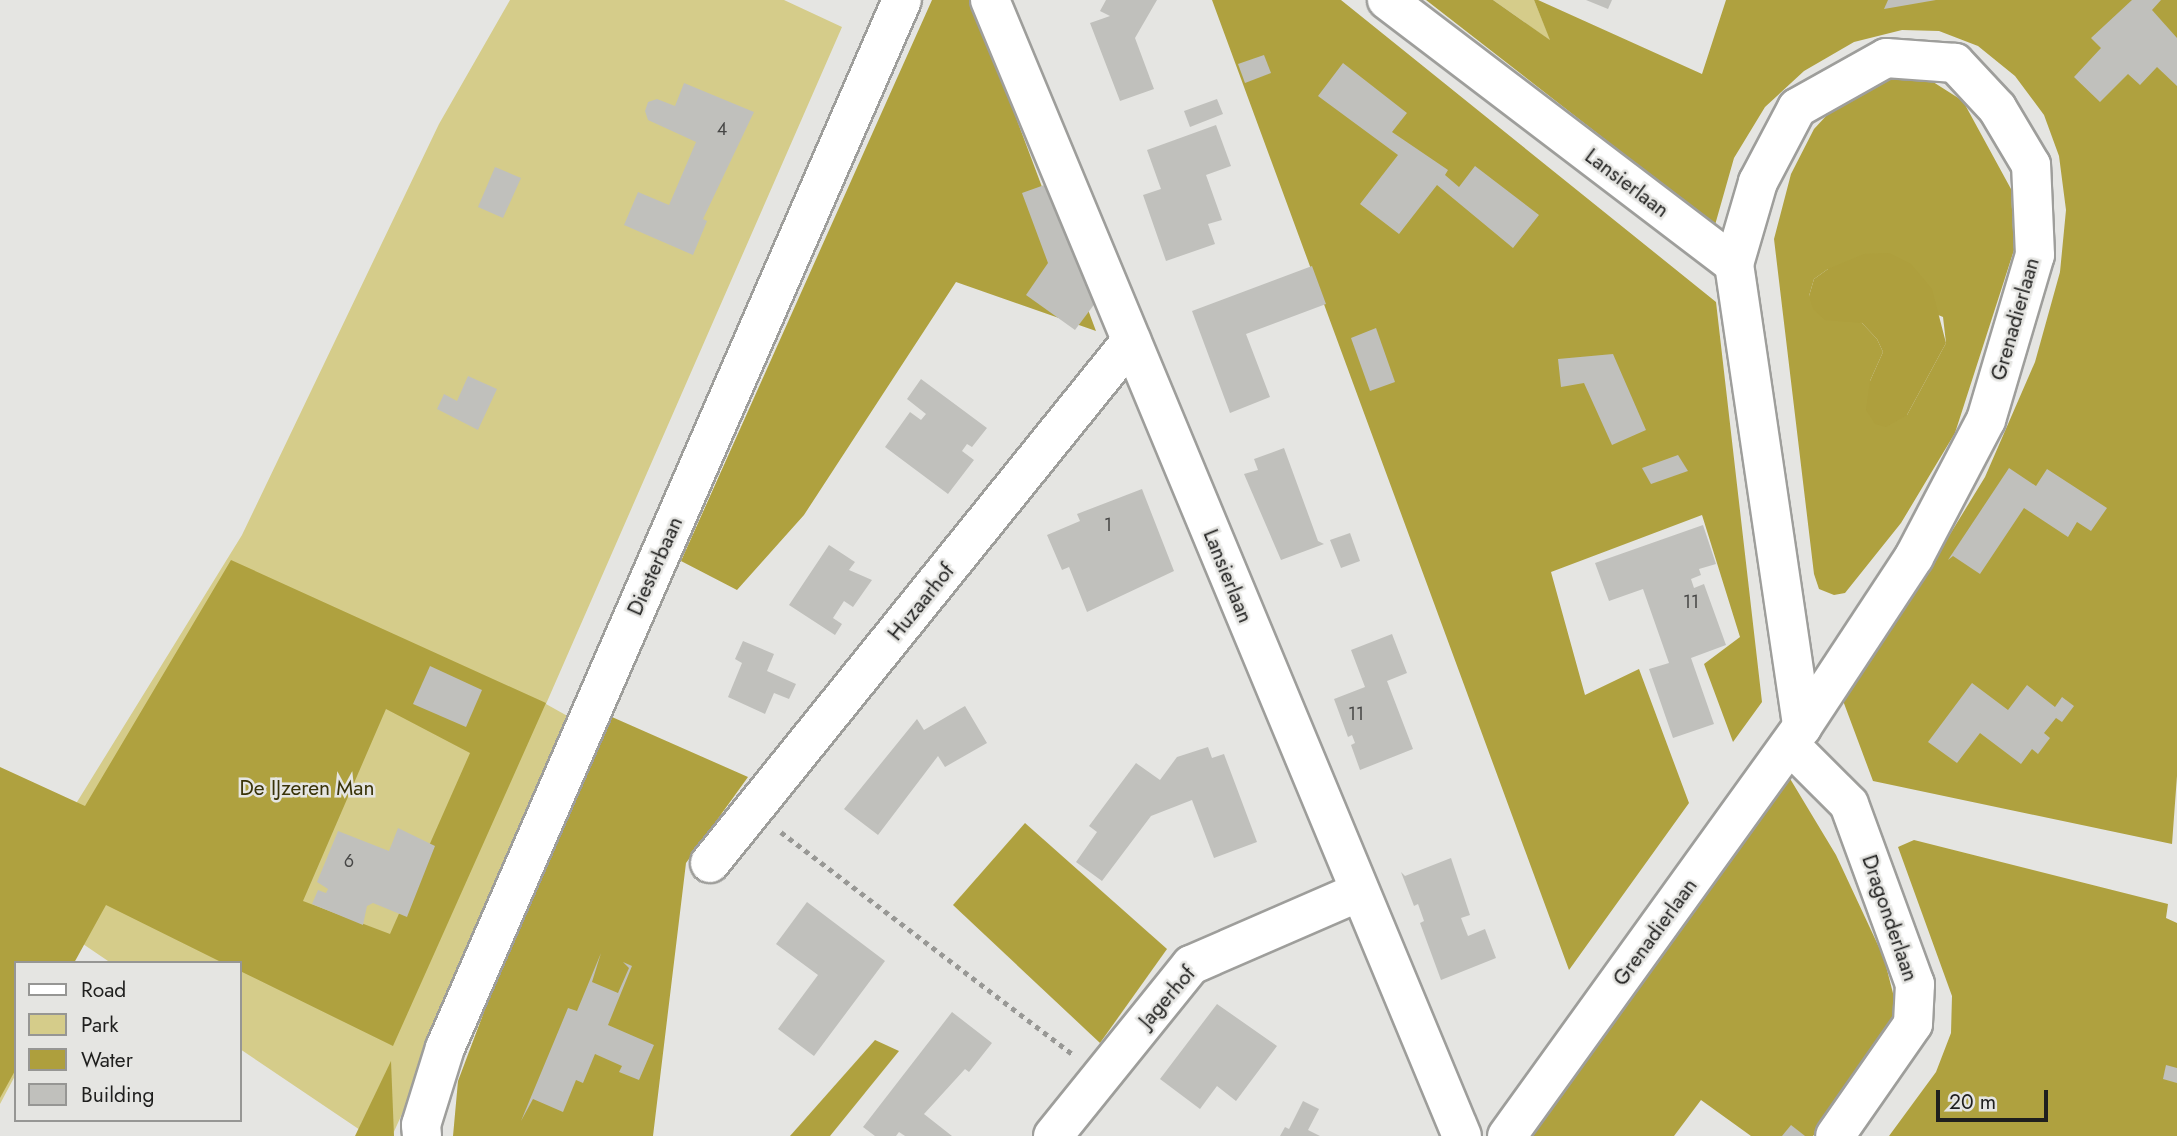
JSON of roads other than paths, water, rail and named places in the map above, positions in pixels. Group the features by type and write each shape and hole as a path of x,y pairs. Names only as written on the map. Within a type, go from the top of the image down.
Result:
{"street":[{"name":"Diesterbaan","path":"422,1136 421,1125 445,1048 902,0"},
{"name":"Lansierlaan","path":"1387,0 1734,264"},
{"name":"Lansierlaan","path":"997,5 1131,341 1462,1136"},
{"name":"Grenadierlaan","path":"1507,1136 1796,736 1914,557 1986,420 2035,255 2031,165 1997,108 1955,63 1886,58 1797,108 1758,181 1734,264 1796,736"},
{"name":"Huzaarhof","path":"710,863 1131,341"},
{"name":"Dragonderlaan","path":"1796,736 1849,804 1915,984 1913,1024 1835,1136"},
{"name":"Jagerhof","path":"1053,1136 1191,965 1359,892"}],"water":[{"path":"1889,253 1911,264 1932,289 1946,343 1907,415 1886,427 1875,424 1866,410 1870,381 1883,352 1877,339 1862,323 1825,320 1813,309 1809,296 1814,279 1828,269 1864,254"}],"park label":[{"name":"De IJzeren Man","path":"307,788"}]}
